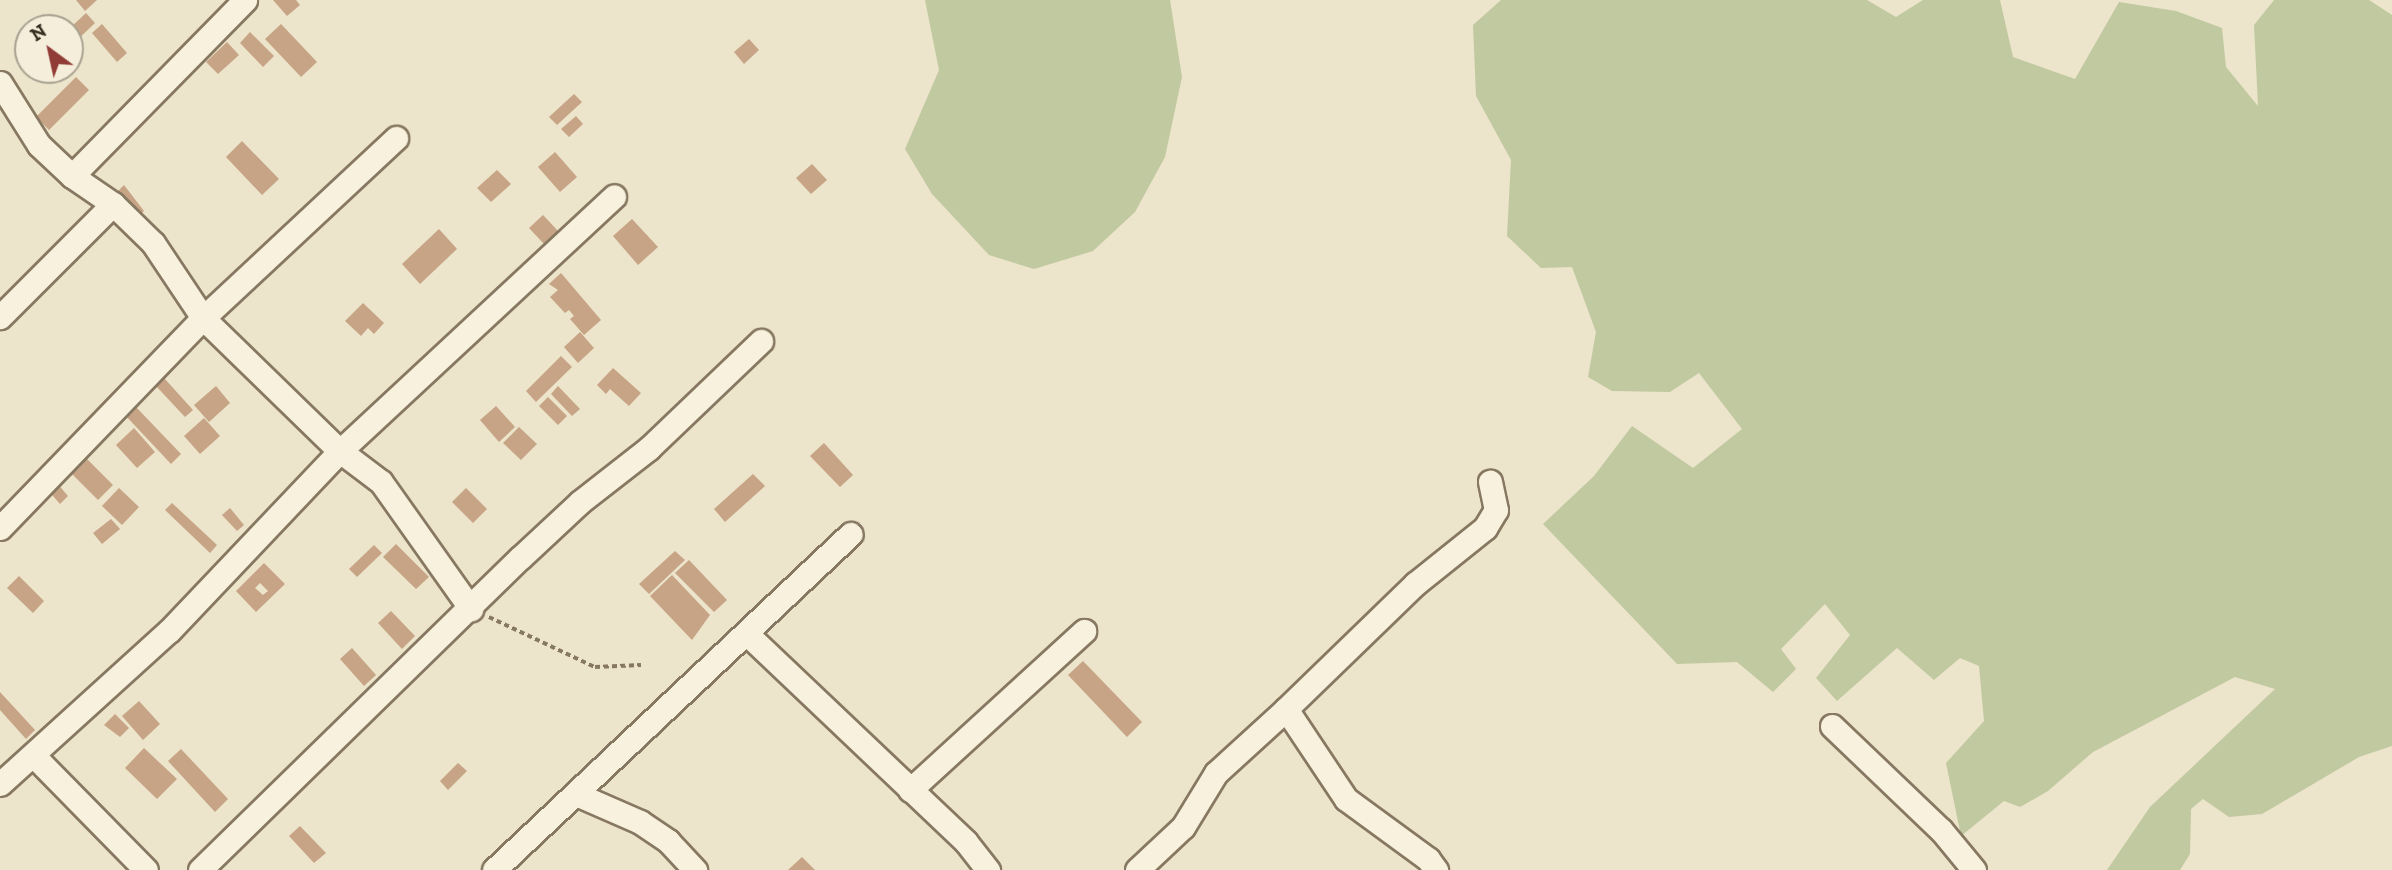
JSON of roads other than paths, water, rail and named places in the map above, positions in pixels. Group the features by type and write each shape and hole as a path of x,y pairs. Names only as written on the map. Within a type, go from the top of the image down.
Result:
{"street":[{"path":"72,176 245,0"},
{"path":"0,83 39,145 72,176 113,204 153,243 203,318 340,452 381,482 471,608"},
{"path":"0,528 203,318 396,138"},
{"path":"0,784 169,631 340,452 614,196"},
{"path":"0,317 113,204"},
{"path":"200,870 580,502 649,448 761,341"},
{"path":"1137,870 1182,827 1216,773 1415,584 1485,528 1496,510 1490,482"},
{"path":"494,870 851,534"},
{"path":"910,790 1084,631"},
{"path":"746,633 966,842 988,870"},
{"path":"1286,709 1346,799 1427,866"},
{"path":"1832,726 1941,830 1974,870"},
{"path":"33,755 146,870"},
{"path":"576,794 640,822 668,841 695,870"}]}
